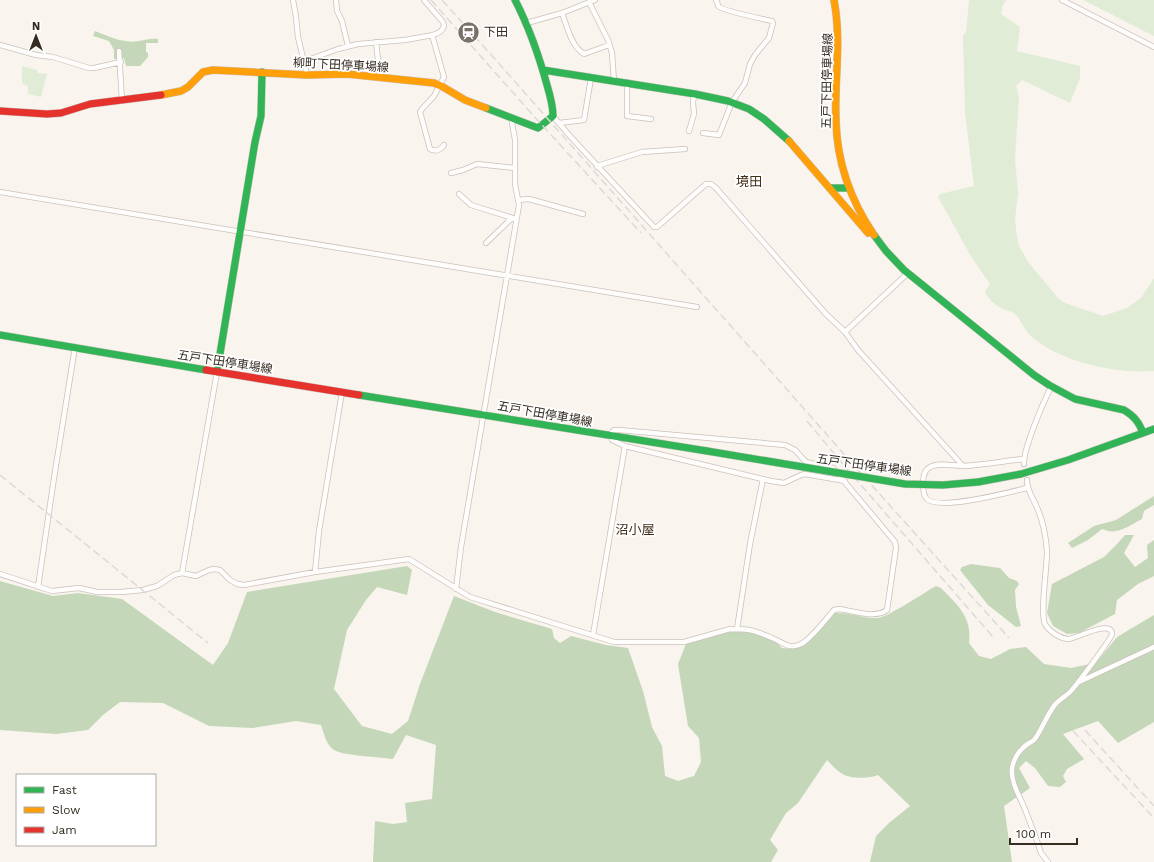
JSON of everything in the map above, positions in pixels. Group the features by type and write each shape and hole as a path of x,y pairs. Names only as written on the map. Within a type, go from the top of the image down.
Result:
{"main road":[{"path":"515,0 527,23 543,70 554,116"},
{"name":"五戸下田停車場線","path":"0,335 611,437 707,451 905,484 942,485 978,482 1021,474 1061,462 1143,433 1136,419 1122,409 1090,404 1051,387 908,273 877,240 860,214 848,190 839,156 835,116 839,30 834,0"},
{"name":"柳町下田停車場線","path":"0,111 54,114 70,111 90,104 175,93 188,87 203,72 213,70 308,75 347,74 440,85 467,102 503,113 538,128 554,116"},
{"path":"543,70 627,82 694,94 732,102 754,112 774,126 869,234 877,240"},
{"path":"217,372 260,116 262,72"},
{"path":"830,188 848,190"},
{"path":"837,198 848,190"},
{"path":"1143,433 1154,429"}],"street":[{"path":"293,0 298,37 308,75"},
{"path":"336,0 337,11 342,21 348,46"},
{"path":"305,61 348,46 432,36 442,31 444,26 442,22 424,0"},
{"path":"527,23 595,0"},
{"path":"703,133 719,135 732,102 745,83 750,64 755,55 769,38 773,23 772,21 740,15 735,11 720,8 716,0"},
{"path":"1062,0 1154,47"},
{"path":"589,2 609,45 613,59 614,81"},
{"path":"562,12 576,46 584,54 609,45"},
{"path":"432,36 444,77 434,96 422,109 420,115 430,149 436,150 442,148 444,145"},
{"path":"376,42 380,77"},
{"path":"0,45 36,55 53,56 89,68 121,62"},
{"path":"119,51 121,62 122,101"},
{"path":"559,123 584,120 591,78"},
{"path":"627,82 627,116 651,119"},
{"path":"689,130 694,114 694,94"},
{"path":"554,116 597,167 654,227 657,227 706,184 711,184 825,313 845,332 858,350 963,466"},
{"path":"456,589 460,547 507,276 514,218 519,206 516,193 516,140 511,117"},
{"path":"597,167 642,152 685,149"},
{"path":"451,172 463,170 477,164 515,168"},
{"path":"0,192 240,230 697,307"},
{"path":"459,194 471,205 514,218"},
{"path":"518,200 529,199 583,214"},
{"path":"486,242 514,218"},
{"path":"845,332 908,273"},
{"path":"38,587 75,347"},
{"path":"182,573 217,372"},
{"path":"1027,488 947,504 933,502 927,499 923,491 923,479 928,468 935,466 963,466 1024,462 1028,442 1051,387"},
{"path":"315,572 319,531 342,392"},
{"path":"0,574 12,576 52,591 79,588 97,592 121,592 143,590 156,586 174,575 182,573 196,576 214,569 220,570 230,580 237,584 244,585 315,572 409,559 470,597 614,642 684,642 737,629 749,630 774,638 782,644 790,646 802,644 834,610 839,609 874,615 882,614 887,610 896,548 895,542 845,481 833,468 806,462 796,450 785,445 620,430 614,430 611,437 614,442 625,446 784,483 805,474 845,481"},
{"path":"593,635 625,446"},
{"path":"737,629 750,544 763,479"},
{"path":"1026,480 1027,488 1038,509 1046,532 1046,574 1042,615 1044,622 1048,629 1058,636 1069,639 1102,628 1110,629 1112,632 1110,640 1079,682 1069,694 1054,705 1035,739 1020,750 1014,760 1012,773 1016,789 1041,853 1048,862"},
{"path":"1079,682 1154,647"}],"green space":[{"path":"969,0 1006,0 1002,7 1001,14 1020,27 1017,51 1080,66 1080,78 1070,103 1022,80 1016,86 1019,97 1015,159 1018,193 1015,220 1019,246 1028,262 1058,298 1065,303 1103,316 1127,308 1141,298 1154,278 1154,371 1106,368 1072,359 1057,353 1031,336 1015,314 997,306 986,294 985,291 990,284 972,258 938,197 940,194 974,186 965,112 963,35 966,33"},
{"path":"1083,0 1154,0 1154,36"},
{"path":"95,31 111,37 133,42 158,39 158,43 146,43 146,52 148,53 148,57 140,66 126,66 124,58 114,59 114,50 109,41 93,36"},
{"path":"22,66 37,70 38,73 47,74 41,97 28,94 28,86 22,83"},
{"path":"1154,496 1154,505 1144,511 1142,519 1118,531 1107,531 1102,529 1088,540 1072,548 1068,543 1094,526 1116,520"},
{"path":"1125,535 1134,535 1124,553 1135,567 1148,558 1147,545 1154,540 1154,576 1138,584 1117,600 1115,614 1079,633 1067,634 1053,626 1047,613 1052,584 1104,557"},
{"path":"971,564 1000,568 1009,578 1017,581 1019,584 1015,590 1016,607 1021,626 1016,627 988,605 960,570 962,567"},
{"path":"407,566 412,570 407,595 377,587 366,600 347,630 334,689 362,726 392,734 408,721 420,684 454,596 495,612 552,629 554,638 560,643 571,636 606,645 628,648 643,691 652,727 662,746 665,776 678,781 694,776 701,762 699,738 688,726 678,664 688,639 736,629 766,632 782,648 793,649 804,646 834,613 868,618 883,617 936,586 941,588 953,600 966,618 969,643 979,656 991,659 1010,649 1026,647 1044,664 1071,668 1090,664 1100,658 1117,637 1154,615 1154,722 1118,743 1098,721 1063,734 1084,759 1067,769 1063,776 1066,782 1060,787 1048,786 1035,768 1026,761 1019,768 1030,788 1004,806 1012,862 870,862 876,836 910,806 878,775 864,778 845,775 835,769 827,760 798,803 786,813 770,840 778,850 771,862 373,862 375,821 393,824 407,822 405,803 432,799 436,745 406,735 393,759 354,755 339,752 331,748 321,725 296,721 253,728 209,726 163,703 120,702 103,715 88,730 56,734 0,730 0,581 53,596 78,593 122,599 213,665 228,643 247,592"}],"railway":[{"path":"431,0 531,113 641,233"},
{"path":"442,0 858,470 1009,638"},
{"path":"807,421 994,638"},
{"path":"0,475 208,643"},
{"path":"1085,730 1154,806"},
{"path":"1073,731 1154,818"}],"traffic: fast":[{"path":"486,108 538,128 553,116 551,100 541,63 515,0"},
{"path":"543,70 695,94 728,101 749,109 764,119 789,141"},
{"path":"217,372 255,142 261,116 262,72"},
{"path":"830,188 848,188"},
{"path":"874,235 886,251 904,270 1034,375 1075,399 1124,410 1136,420 1143,433"},
{"path":"0,335 206,370"},
{"path":"359,395 707,451"},
{"path":"978,482 1021,474 1068,460 1154,429"},
{"path":"707,451 905,484 943,485 978,482"}],"traffic: slow":[{"path":"834,0 838,46 836,121 839,152 842,167 852,195 858,209 874,235"},
{"path":"161,95 181,91 188,87 203,72 213,70 307,75 347,74 434,83 465,100 486,108"},
{"path":"789,141 868,233"}],"traffic: jam":[{"path":"0,111 47,114 61,113 90,104 161,95"},
{"path":"206,370 359,395"}],"place":[{"name":"下田","path":"469,32"}],"district":[{"name":"境田","path":"749,181"},
{"name":"沼小屋","path":"635,529"}]}
